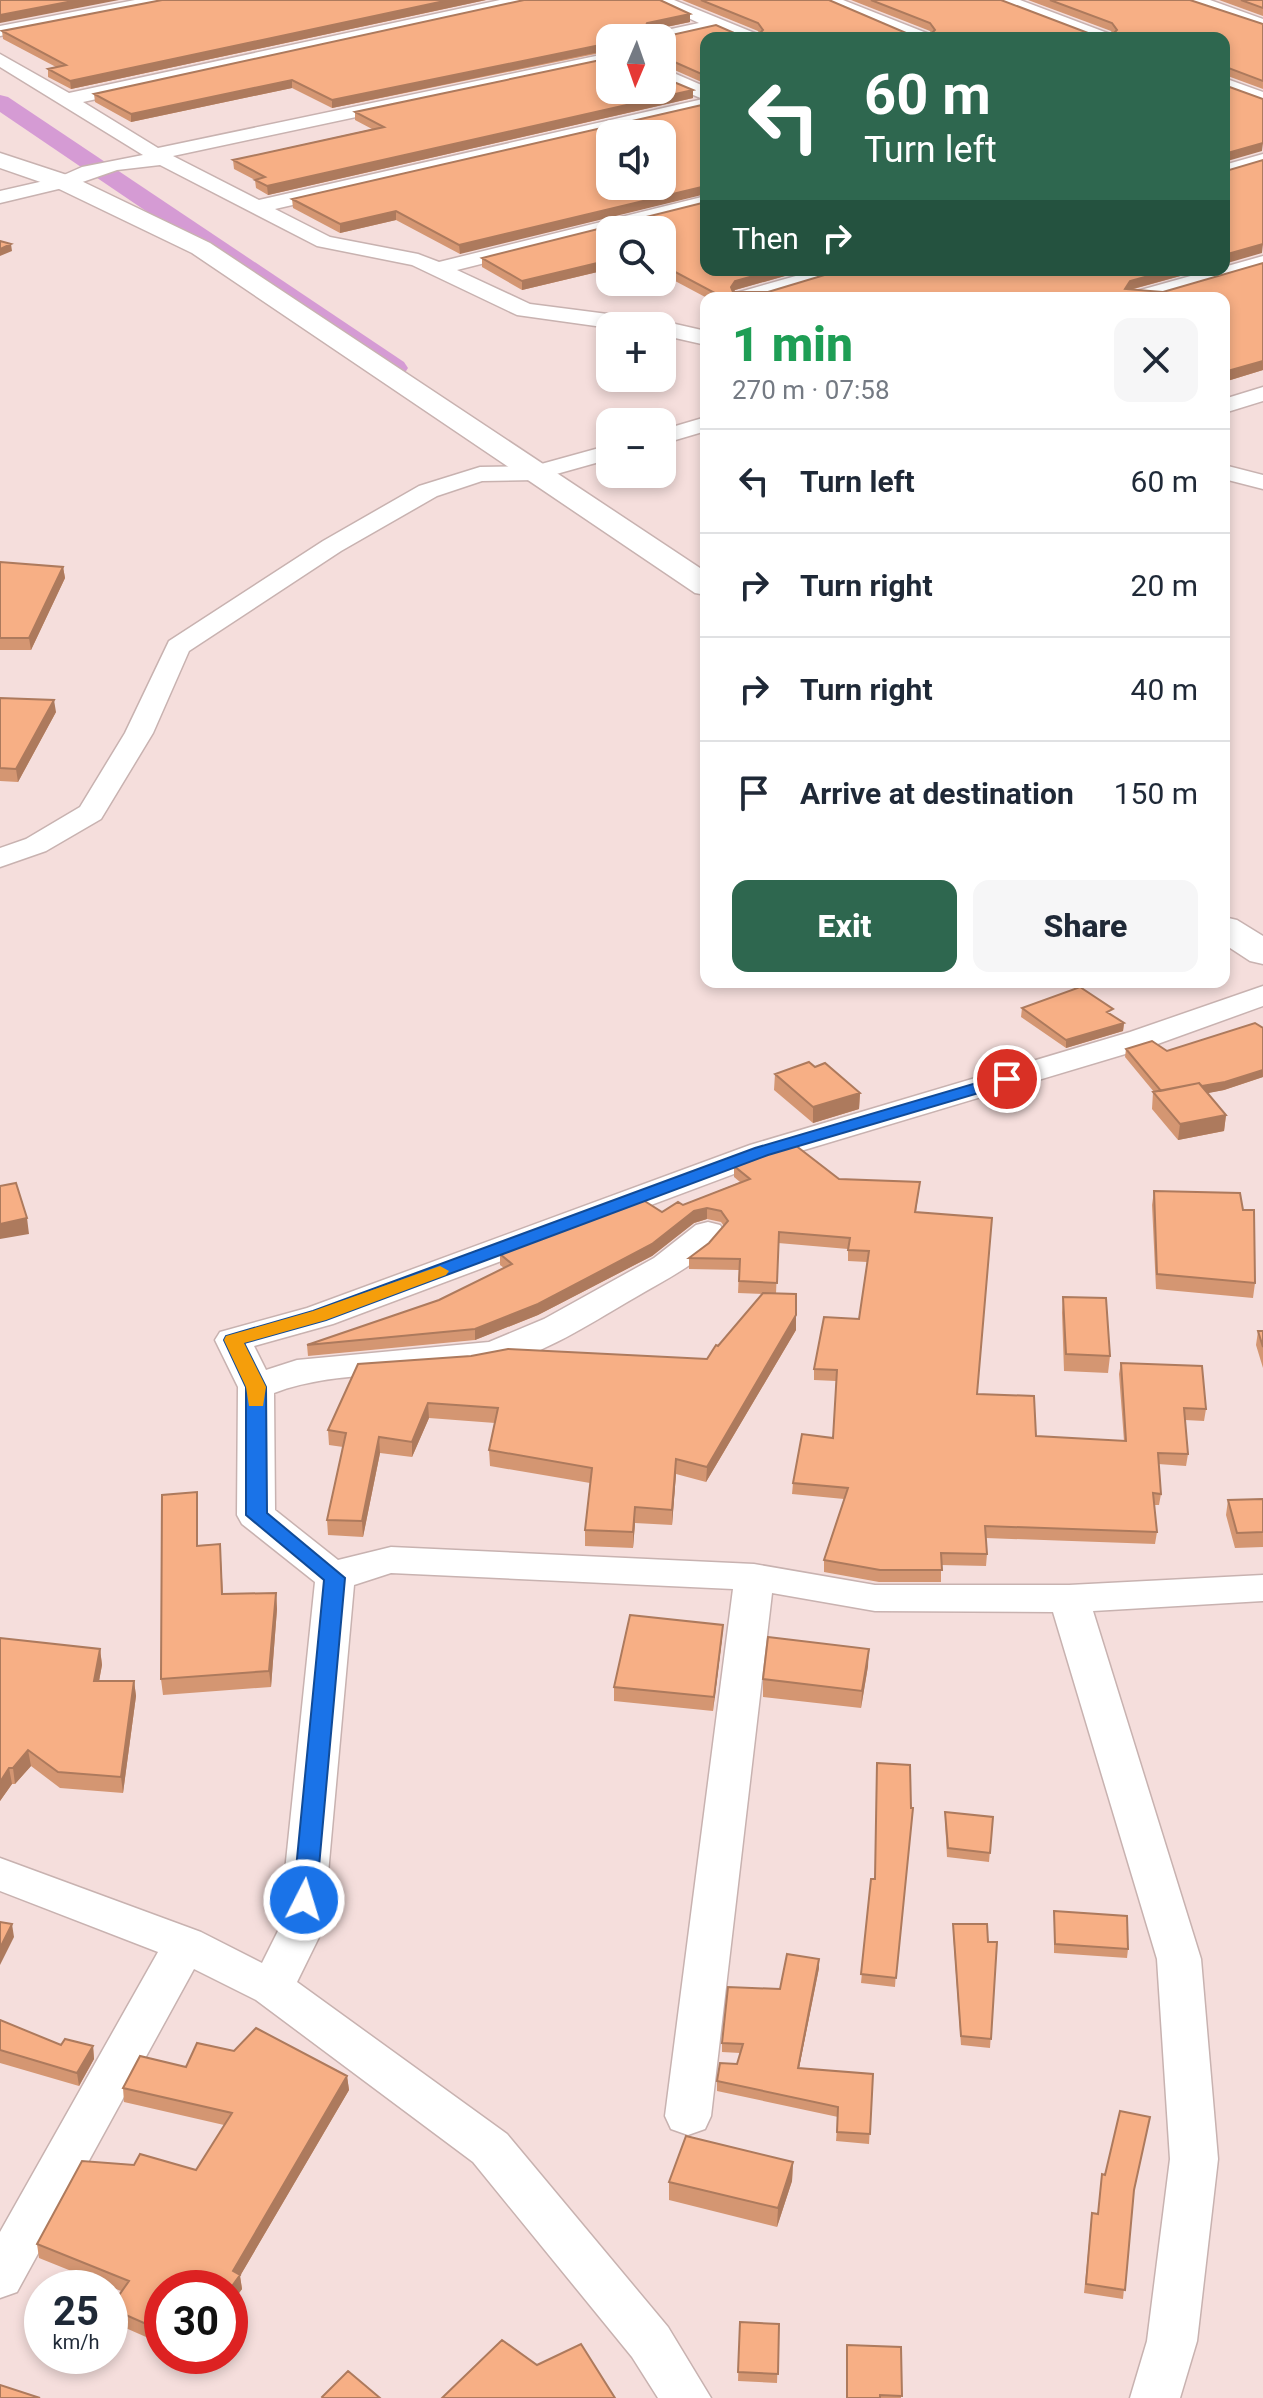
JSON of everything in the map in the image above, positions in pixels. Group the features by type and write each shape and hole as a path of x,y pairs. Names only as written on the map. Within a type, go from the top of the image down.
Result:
{"street":[{"path":"0,31 162,0"},
{"path":"69,99 524,0"},
{"path":"659,0 737,32"},
{"path":"827,0 908,32"},
{"path":"1004,0 1088,32"},
{"path":"1193,0 1263,25"},
{"path":"676,33 718,24"},
{"path":"0,197 596,55"},
{"path":"0,59 159,157 324,242 418,260 525,310 596,319"},
{"path":"676,81 700,91"},
{"path":"1230,86 1263,99"},
{"path":"257,207 700,105"},
{"path":"1230,158 1254,163"},
{"path":"0,160 96,176 700,582"},
{"path":"1230,169 1254,163"},
{"path":"439,268 700,203"},
{"path":"1230,272 1263,262"},
{"path":"765,292 819,276"},
{"path":"1159,292 1214,276"},
{"path":"676,322 700,315"},
{"path":"676,331 700,337"},
{"path":"1230,404 1263,394"},
{"path":"676,433 700,426"},
{"path":"0,858 36,845 91,813 139,733 178,647 332,546 428,491 480,474 535,473 596,456"},
{"path":"1230,474 1263,482"},
{"path":"1230,932 1263,953"},
{"path":"335,1578 256,1515 256,1387 233,1340 320,1316 762,1152 1126,1043 1263,995"},
{"path":"256,1387 297,1371 496,1353 584,1311 666,1265 708,1232"},
{"path":"335,1578 358,1567 391,1560 754,1577 875,1598 1069,1599 1263,1588"},
{"path":"688,2116 754,1577"},
{"path":"272,1988 301,1929 335,1578"},
{"path":"1069,1599 1179,1959 1194,2159 1172,2341 1155,2398"},
{"path":"0,1874 185,1944 272,1988 490,2148 650,2342 686,2398"},
{"path":"0,2277 185,1944"}],"building":[{"path":"0,0 78,0 0,15"},
{"path":"162,0 449,0 70,81 48,69 66,65 2,31"},
{"path":"524,0 660,0 690,14 647,24 596,24 596,46 332,100 292,80 131,114 94,94"},
{"path":"701,0 829,0 904,32 761,32 763,30 758,23"},
{"path":"871,0 1001,0 1085,32 933,32 935,30 930,23"},
{"path":"1050,0 1190,0 1263,24 1263,81 1230,69 1230,32 1115,32 1117,30 1112,23"},
{"path":"1241,0 1263,0 1263,8"},
{"path":"716,25 732,32 700,32 700,73 676,63 676,34"},
{"path":"596,61 596,104 631,104 267,186 255,180 265,177 233,160 384,127 355,112"},
{"path":"676,83 693,90 676,94"},
{"path":"1230,87 1263,99 1263,143 1230,152"},
{"path":"700,105 700,187 676,193 676,120 636,120"},
{"path":"596,129 596,200 647,200 459,245 396,211 340,224 292,199"},
{"path":"1263,160 1263,244 1230,253 1230,170"},
{"path":"700,204 700,276 753,276 735,281 731,287 733,292 713,292 676,272 676,216 650,216"},
{"path":"596,230 596,263 522,281 482,258"},
{"path":"0,241 11,244 0,249"},
{"path":"1263,263 1263,361 1230,370 1230,292 1163,292 1218,276 1230,276 1230,273"},
{"path":"821,276 1148,276 1130,281 1125,289 1163,292 768,292"},
{"path":"0,562 63,567 29,638 0,638"},
{"path":"0,698 54,700 16,769 0,768"},
{"path":"1082,988 1113,1009 1107,1012 1124,1023 1066,1040 1022,1008"},
{"path":"1255,1023 1263,1028 1263,1070 1225,1082 1202,1086 1199,1083 1161,1091 1126,1049 1152,1041 1167,1051"},
{"path":"809,1062 815,1067 825,1063 860,1093 813,1107 775,1074"},
{"path":"1199,1083 1226,1115 1180,1124 1153,1092"},
{"path":"795,1145 839,1179 920,1182 915,1212 992,1218 977,1394 1034,1396 1036,1436 1126,1441 1121,1363 1202,1366 1206,1409 1184,1408 1188,1454 1158,1453 1161,1494 1153,1493 1157,1532 985,1526 987,1554 941,1553 942,1570 880,1570 824,1560 848,1488 793,1483 802,1434 833,1438 837,1370 814,1369 824,1317 859,1319 869,1251 848,1250 850,1238 779,1232 777,1283 739,1281 740,1259 689,1258 709,1243 728,1221 721,1211 707,1208 694,1211 652,1244 538,1304 475,1329 307,1345 439,1300 512,1264 500,1254 643,1200 662,1212 678,1202 683,1205 750,1179 734,1166"},
{"path":"16,1183 27,1218 0,1224 0,1186"},
{"path":"1154,1191 1240,1193 1243,1210 1254,1210 1255,1283 1157,1274"},
{"path":"763,1293 796,1294 796,1315 707,1467 676,1459 672,1510 635,1507 633,1532 585,1530 592,1468 489,1450 498,1408 428,1403 412,1442 379,1437 362,1521 327,1520 346,1433 328,1430 358,1364 471,1356 508,1349 707,1359"},
{"path":"1063,1297 1106,1298 1110,1356 1066,1354"},
{"path":"197,1492 197,1546 220,1544 222,1594 276,1593 269,1671 161,1679 162,1495"},
{"path":"1263,1499 1263,1532 1237,1533 1228,1500"},
{"path":"630,1615 723,1625 714,1697 614,1687"},
{"path":"768,1637 869,1649 862,1691 763,1679"},
{"path":"0,1638 100,1649 94,1681 134,1681 121,1777 58,1772 28,1750 13,1768 9,1768 0,1782"},
{"path":"877,1763 910,1765 913,1808 896,1978 861,1974 871,1879 875,1879"},
{"path":"945,1812 993,1817 990,1853 948,1848"},
{"path":"1054,1911 1127,1916 1128,1949 1055,1944"},
{"path":"0,1922 12,1924 0,1948"},
{"path":"953,1924 987,1924 988,1942 997,1942 991,2039 961,2036"},
{"path":"787,1954 819,1959 798,2068 873,2074 870,2134 837,2132 838,2107 717,2081 720,2063 737,2064 743,2044 722,2043 728,1987 780,1989"},
{"path":"0,2020 61,2045 65,2039 93,2046 77,2073 0,2050"},
{"path":"256,2028 347,2076 234,2270 144,2270 144,2323 128,2316 128,2270 102,2270 37,2244 82,2161 134,2165 140,2154 196,2170 232,2113 123,2088 140,2056 186,2067 197,2043 234,2051"},
{"path":"1120,2111 1150,2117 1134,2190 1125,2290 1086,2284 1092,2213 1098,2214 1102,2174 1105,2175"},
{"path":"686,2136 793,2162 778,2208 669,2182"},
{"path":"740,2322 779,2324 778,2374 738,2372"},
{"path":"502,2340 537,2365 581,2344 615,2398 442,2398"},
{"path":"847,2345 901,2347 902,2396 847,2398"},
{"path":"348,2371 380,2398 323,2398"},
{"path":"0,2385 40,2398 0,2398"}],"waterway":[{"path":"0,102 395,368"}],"slow traffic":[{"path":"256,1401 256,1387 233,1340 320,1316 440,1271"}],"route":[{"path":"304,1900 335,1578 256,1515 256,1387 233,1340 320,1316 762,1152 1007,1079"}]}
